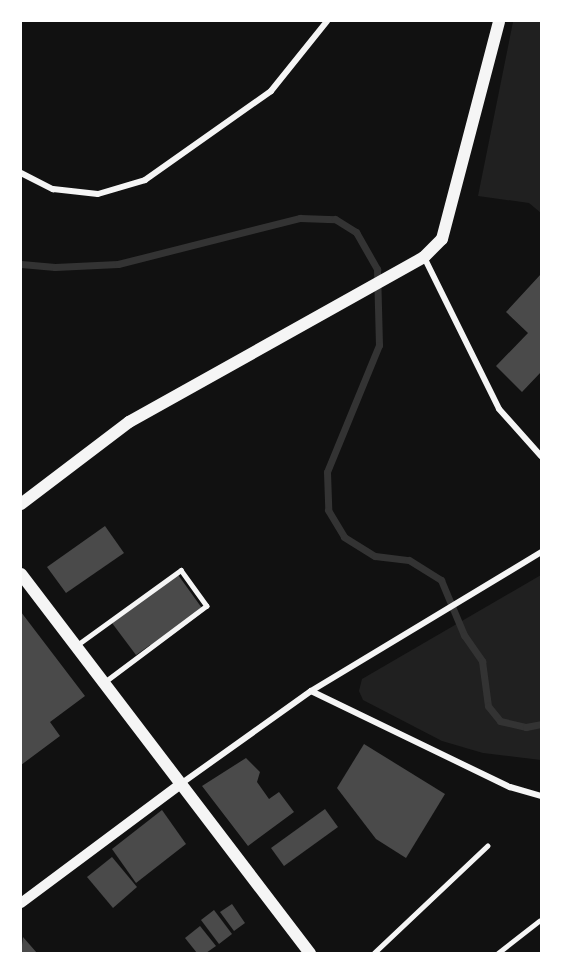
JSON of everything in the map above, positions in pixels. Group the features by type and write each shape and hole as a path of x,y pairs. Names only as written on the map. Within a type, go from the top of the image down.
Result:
{"main road":[{"path":"21,504 129,422 424,258 442,239 499,21"},
{"path":"21,574 310,953"}],"street":[{"path":"21,173 53,189 98,194 145,180 213,135 271,91 327,21"},
{"path":"424,258 499,409 541,456"},
{"path":"21,903 182,783 311,691 541,552"},
{"path":"311,691 510,787 541,796"}],"lane":[{"path":"76,645 181,570 207,606 104,683"},
{"path":"374,953 487,846"},
{"path":"498,953 539,921"}],"shaded area":[{"path":"541,21 541,213 529,203 478,196 513,22"},
{"path":"541,575 541,760 483,753 442,741 363,700 359,691 362,679"}],"building":[{"path":"541,274 541,372 522,392 496,366 528,333 506,312"},
{"path":"105,526 124,553 66,593 47,567"},
{"path":"176,572 204,611 153,649 150,645 136,655 112,623"},
{"path":"21,612 85,696 50,722 60,736 21,765"},
{"path":"364,744 445,794 406,858 376,839 337,788"},
{"path":"246,758 260,772 257,782 269,799 279,792 294,812 248,846 202,786"},
{"path":"325,809 338,827 284,866 271,848"},
{"path":"162,810 186,844 136,883 112,849"},
{"path":"112,857 137,887 113,908 87,877"},
{"path":"232,904 245,923 234,931 220,912"},
{"path":"214,910 232,934 219,944 201,920"},
{"path":"200,926 216,946 206,953 197,953 185,938"},
{"path":"23,937 37,953 21,953"}],"waterway":[{"path":"21,264 55,267 118,264 300,218 335,219 356,232 377,269 379,345 327,472 328,510 344,537 375,556 409,560 441,580 464,635 482,661 488,706 500,721 526,727 541,724"}]}
